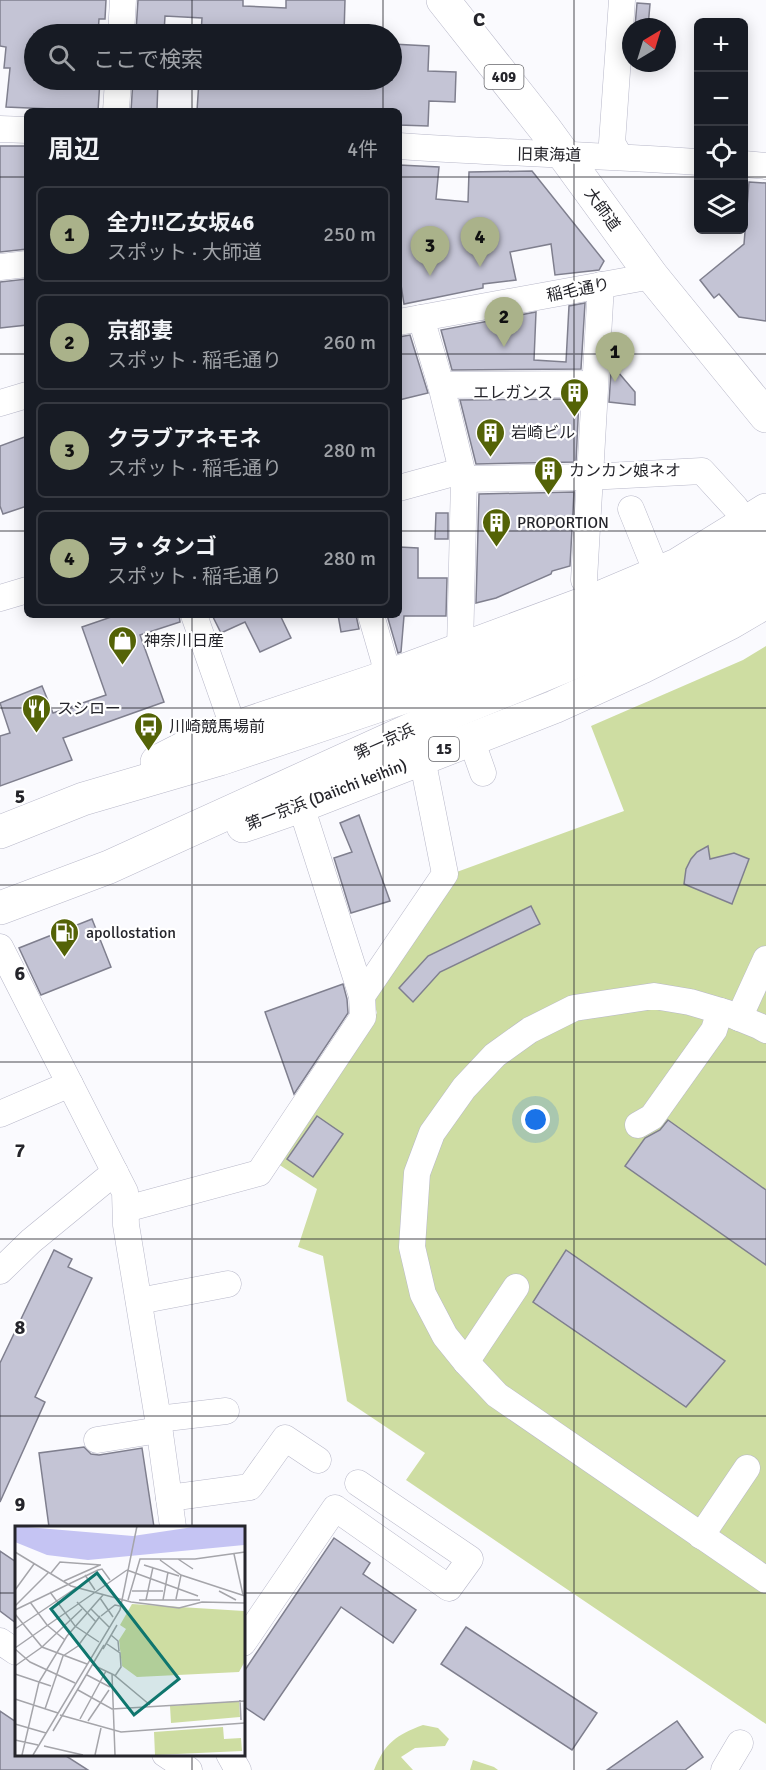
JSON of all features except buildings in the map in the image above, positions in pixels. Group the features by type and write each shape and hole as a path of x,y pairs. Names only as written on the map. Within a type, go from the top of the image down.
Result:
{"highway":[{"name":"大師道","path":"443,0 563,155 652,276 766,416"},
{"path":"83,800 202,739 386,677 599,598 677,565 759,525"},
{"name":"第一京浜","path":"0,908 109,867 421,725 605,636 703,576 759,525"},
{"name":"第一京浜","path":"0,832 83,800 220,759 385,703 605,636 660,627 726,595 766,569"},
{"name":"第一京浜 (Daiichi keihin)","path":"109,867 301,806 554,707 642,667 730,623 766,602"}],"street":[{"path":"122,24 123,0"},
{"path":"620,157 612,143 622,0"},
{"path":"116,108 117,90"},
{"path":"0,129 24,130"},
{"name":"旧東海道","path":"402,146 694,162"},
{"path":"748,164 766,166"},
{"path":"0,267 24,264"},
{"name":"稲毛通り","path":"410,320 652,276"},
{"path":"584,580 588,477 601,285"},
{"path":"410,320 441,385 462,475 460,649"},
{"path":"441,385 594,384"},
{"path":"0,403 24,396"},
{"path":"402,487 462,475 588,477 702,471 735,507 759,525"},
{"path":"631,509 657,573"},
{"path":"195,618 234,729"},
{"path":"372,618 384,660 386,677"},
{"path":"471,739 483,773"},
{"path":"362,996 445,874 422,758"},
{"path":"126,1209 167,1203 260,1173 363,1017 362,996 301,806"},
{"path":"0,947 125,1192 126,1225 159,1425 173,1526"},
{"path":"638,1125 652,1116 714,1030 729,1015 766,959"},
{"path":"766,1030 690,1002 654,996 574,1008 530,1030 495,1055 464,1088 432,1134 417,1173 412,1247 423,1294 445,1336 497,1395 766,1580"},
{"path":"0,1114 70,1084"},
{"path":"0,1271 31,1241 115,1172"},
{"path":"139,1301 228,1284"},
{"path":"466,1362 516,1287"},
{"path":"97,1440 226,1411"},
{"path":"169,1498 250,1487 285,1438 318,1460"},
{"path":"701,1536 747,1468"},
{"path":"244,1642 335,1508 450,1588 470,1559 358,1483"},
{"path":"0,1641 15,1651"},
{"path":"724,1770 740,1743"},
{"path":"166,1755 189,1770"},
{"path":"230,1755 238,1770"}],"green space":[{"path":"766,646 766,1724 406,1480 425,1453 347,1401 323,1256 298,1247 317,1189 278,1164 377,1013 371,992 454,873 624,811 591,726 743,660"},
{"path":"423,1725 438,1728 449,1739 445,1746 415,1748 401,1757 413,1770 374,1770 382,1753 392,1741"},
{"path":"473,1760 494,1767 498,1770 470,1770"}],"place":[{"name":"ラ・タンゴ","path":"480,267"},
{"name":"クラブアネモネ","path":"430,276"},
{"name":"京都妻","path":"504,347"},
{"name":"全力!!乙女坂46","path":"615,382"},
{"name":"エレガンス","path":"574,418"},
{"name":"岩崎ビル","path":"490,458"},
{"name":"カンカン娘ネオ","path":"548,496"},
{"name":"PROPORTION","path":"496,548"},
{"name":"神奈川日産","path":"123,666"},
{"name":"スシロー","path":"36,734"},
{"name":"川崎競馬場前","path":"148,752"},
{"name":"apollostation","path":"65,958"}]}
